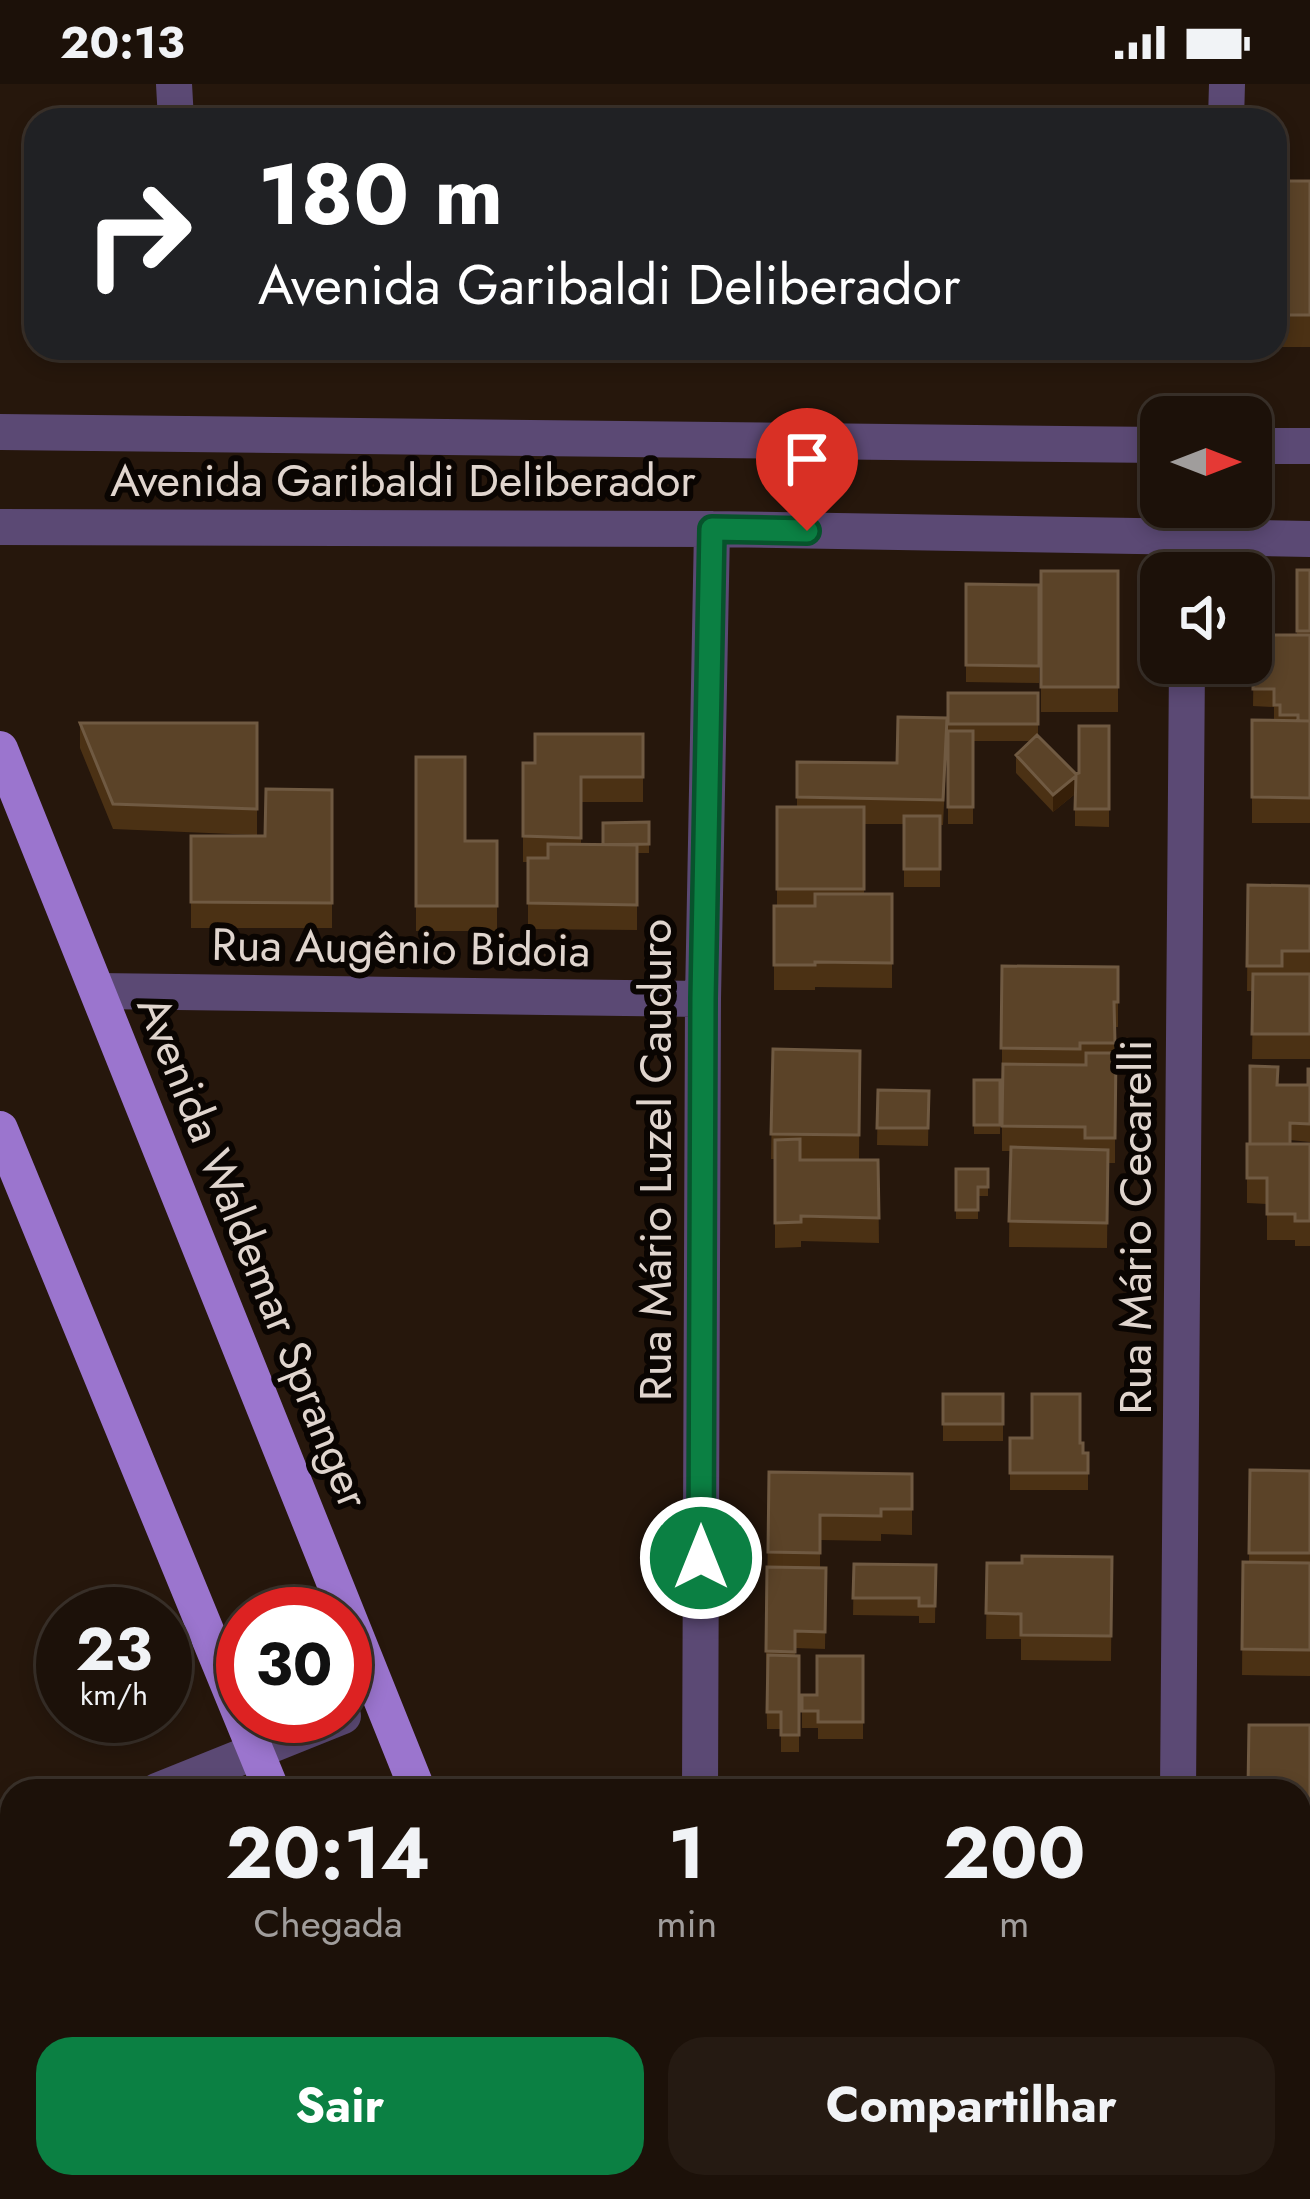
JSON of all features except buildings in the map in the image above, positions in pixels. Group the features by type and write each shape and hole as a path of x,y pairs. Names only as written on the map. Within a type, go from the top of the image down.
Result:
{"main road":[{"name":"Avenida Waldemar Spranger","path":"0,749 413,1779"},
{"path":"0,1130 267,1779"}],"street":[{"name":"Avenida Garibaldi Deliberador","path":"0,432 1140,445"},
{"path":"1272,446 1310,446"},
{"name":"Avenida Garibaldi Deliberador","path":"0,527 712,529 1140,552"},
{"name":"Rua Mário Luzel Cauduro","path":"700,1779 703,999 712,529"},
{"name":"Avenida Garibaldi Deliberador","path":"1211,552 1310,539"},
{"name":"Rua Mário Cecarelli","path":"1178,1779 1187,684"},
{"name":"Rua Augênio Bidoia","path":"98,991 703,999"},
{"path":"372,1704 382,1700"},
{"path":"186,1779 275,1743"}],"route":[{"path":"701,1558 703,999 712,529 807,531"}]}
